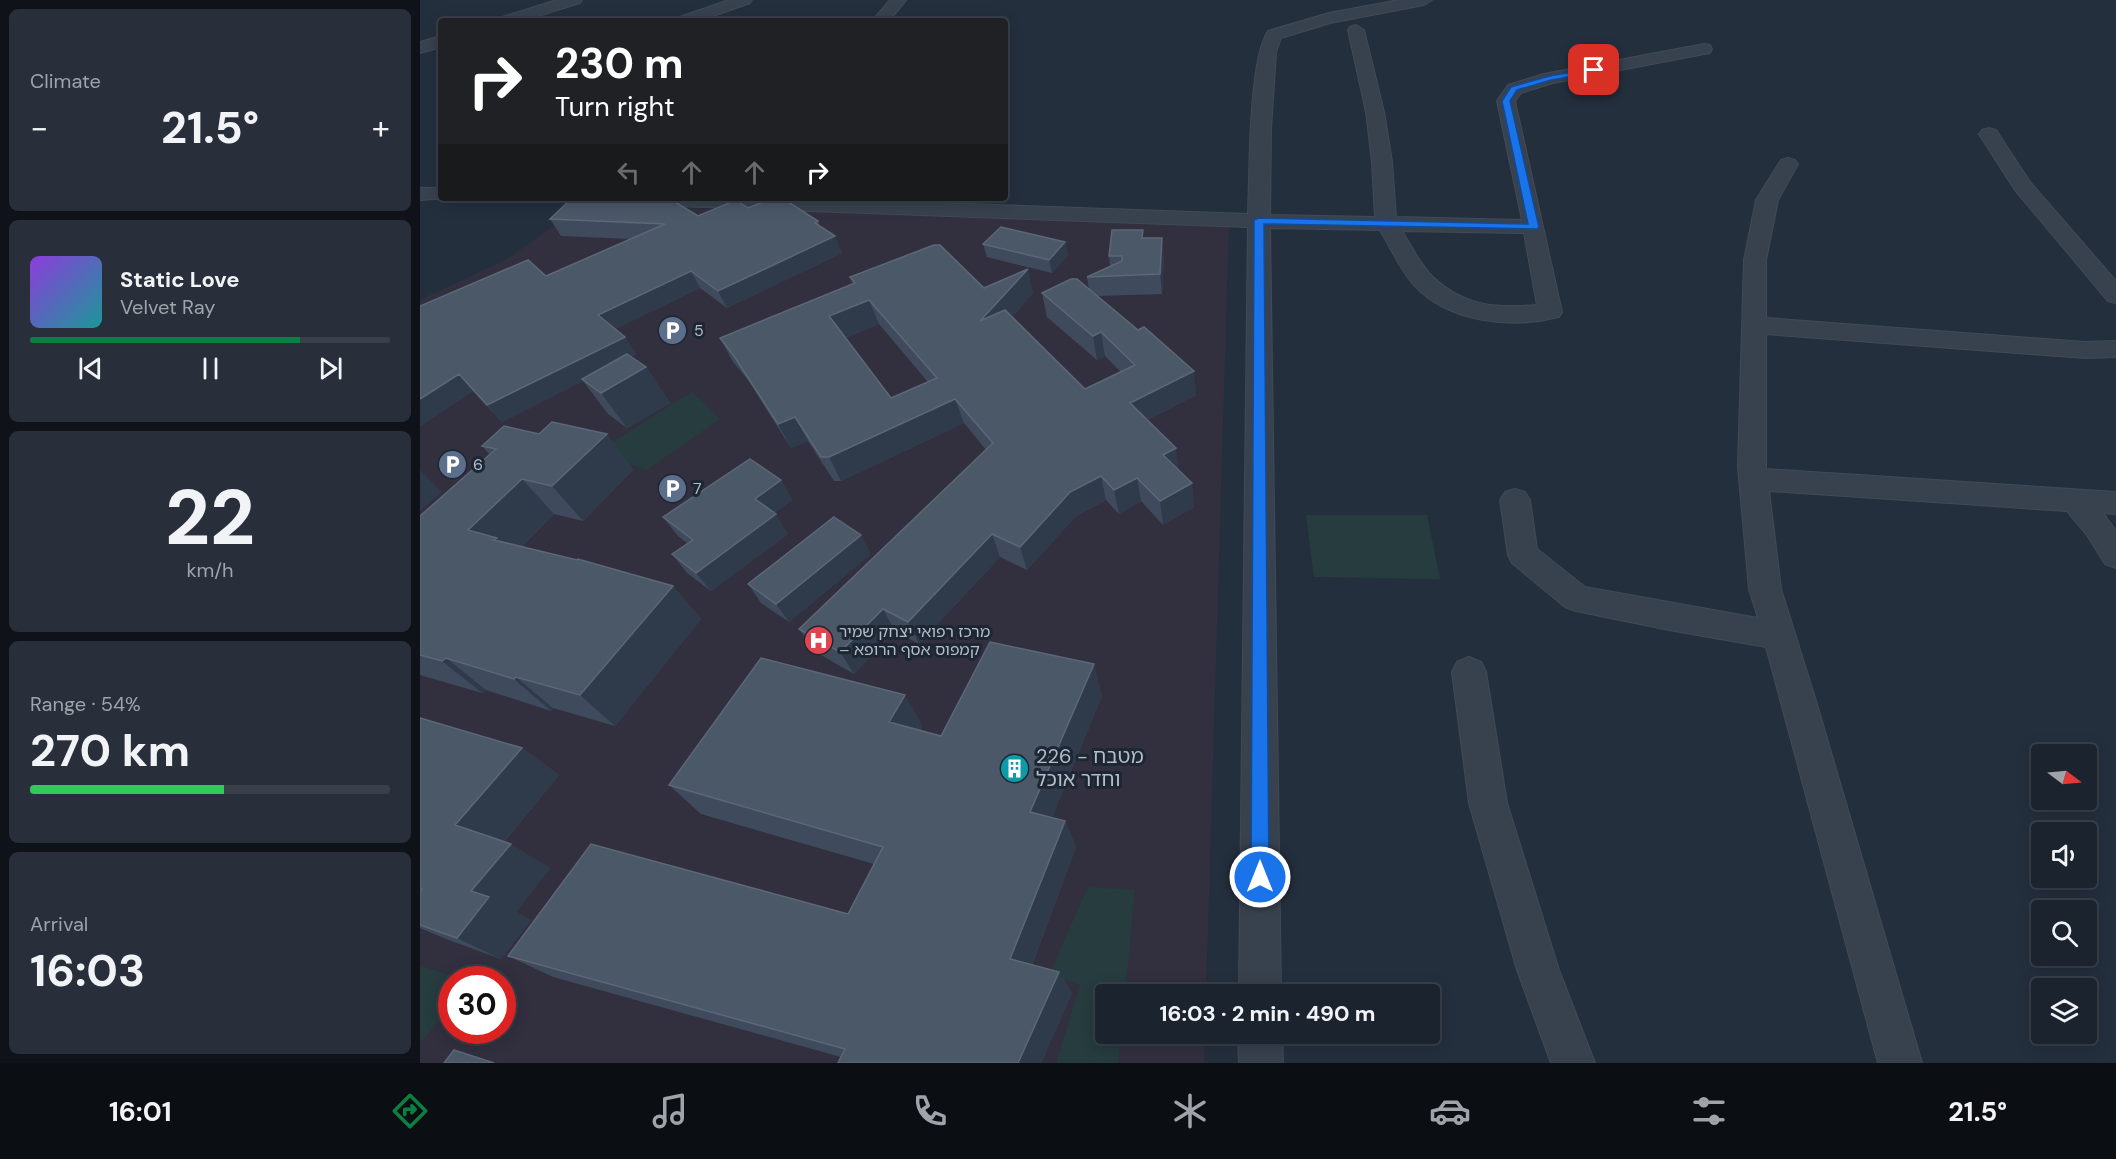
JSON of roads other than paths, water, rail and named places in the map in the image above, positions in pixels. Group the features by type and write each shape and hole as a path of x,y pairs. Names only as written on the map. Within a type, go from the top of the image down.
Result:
{"street":[{"path":"515,18 574,0"},
{"path":"692,18 744,0"},
{"path":"883,18 898,0"},
{"path":"1260,984 1259,220 1266,52 1274,35 1310,23 1424,0"},
{"path":"1356,30 1375,112 1382,162 1386,223 1423,281 1449,300 1483,313 1497,315 1550,312 1506,101 1514,89 1550,78 1704,49"},
{"path":"420,48 438,42"},
{"path":"1989,134 2022,186 2116,296"},
{"path":"1788,165 1767,200 1755,260 1752,325 1753,479 1765,589 1900,1063"},
{"path":"420,194 438,194"},
{"path":"767,201 1259,220 1534,227"},
{"path":"1752,325 2085,350 2116,349"},
{"path":"1753,479 2116,503"},
{"path":"1515,500 1524,555 1576,598 1669,617 1779,635"},
{"path":"2077,502 2098,527 2116,556"},
{"path":"1469,672 1488,803 1538,970 1573,1063"},
{"path":"1260,1044 1260,1063"}],"place":[{"name":"5","path":"673,330"},
{"name":"6","path":"452,464"},
{"name":"7","path":"672,488"},
{"name":"מרכז רפואי יצחק שמיר – קמפוס אסף הרופא","path":"818,640"},
{"name":"226 - מטבח וחדר אוכל","path":"1015,768"}]}
